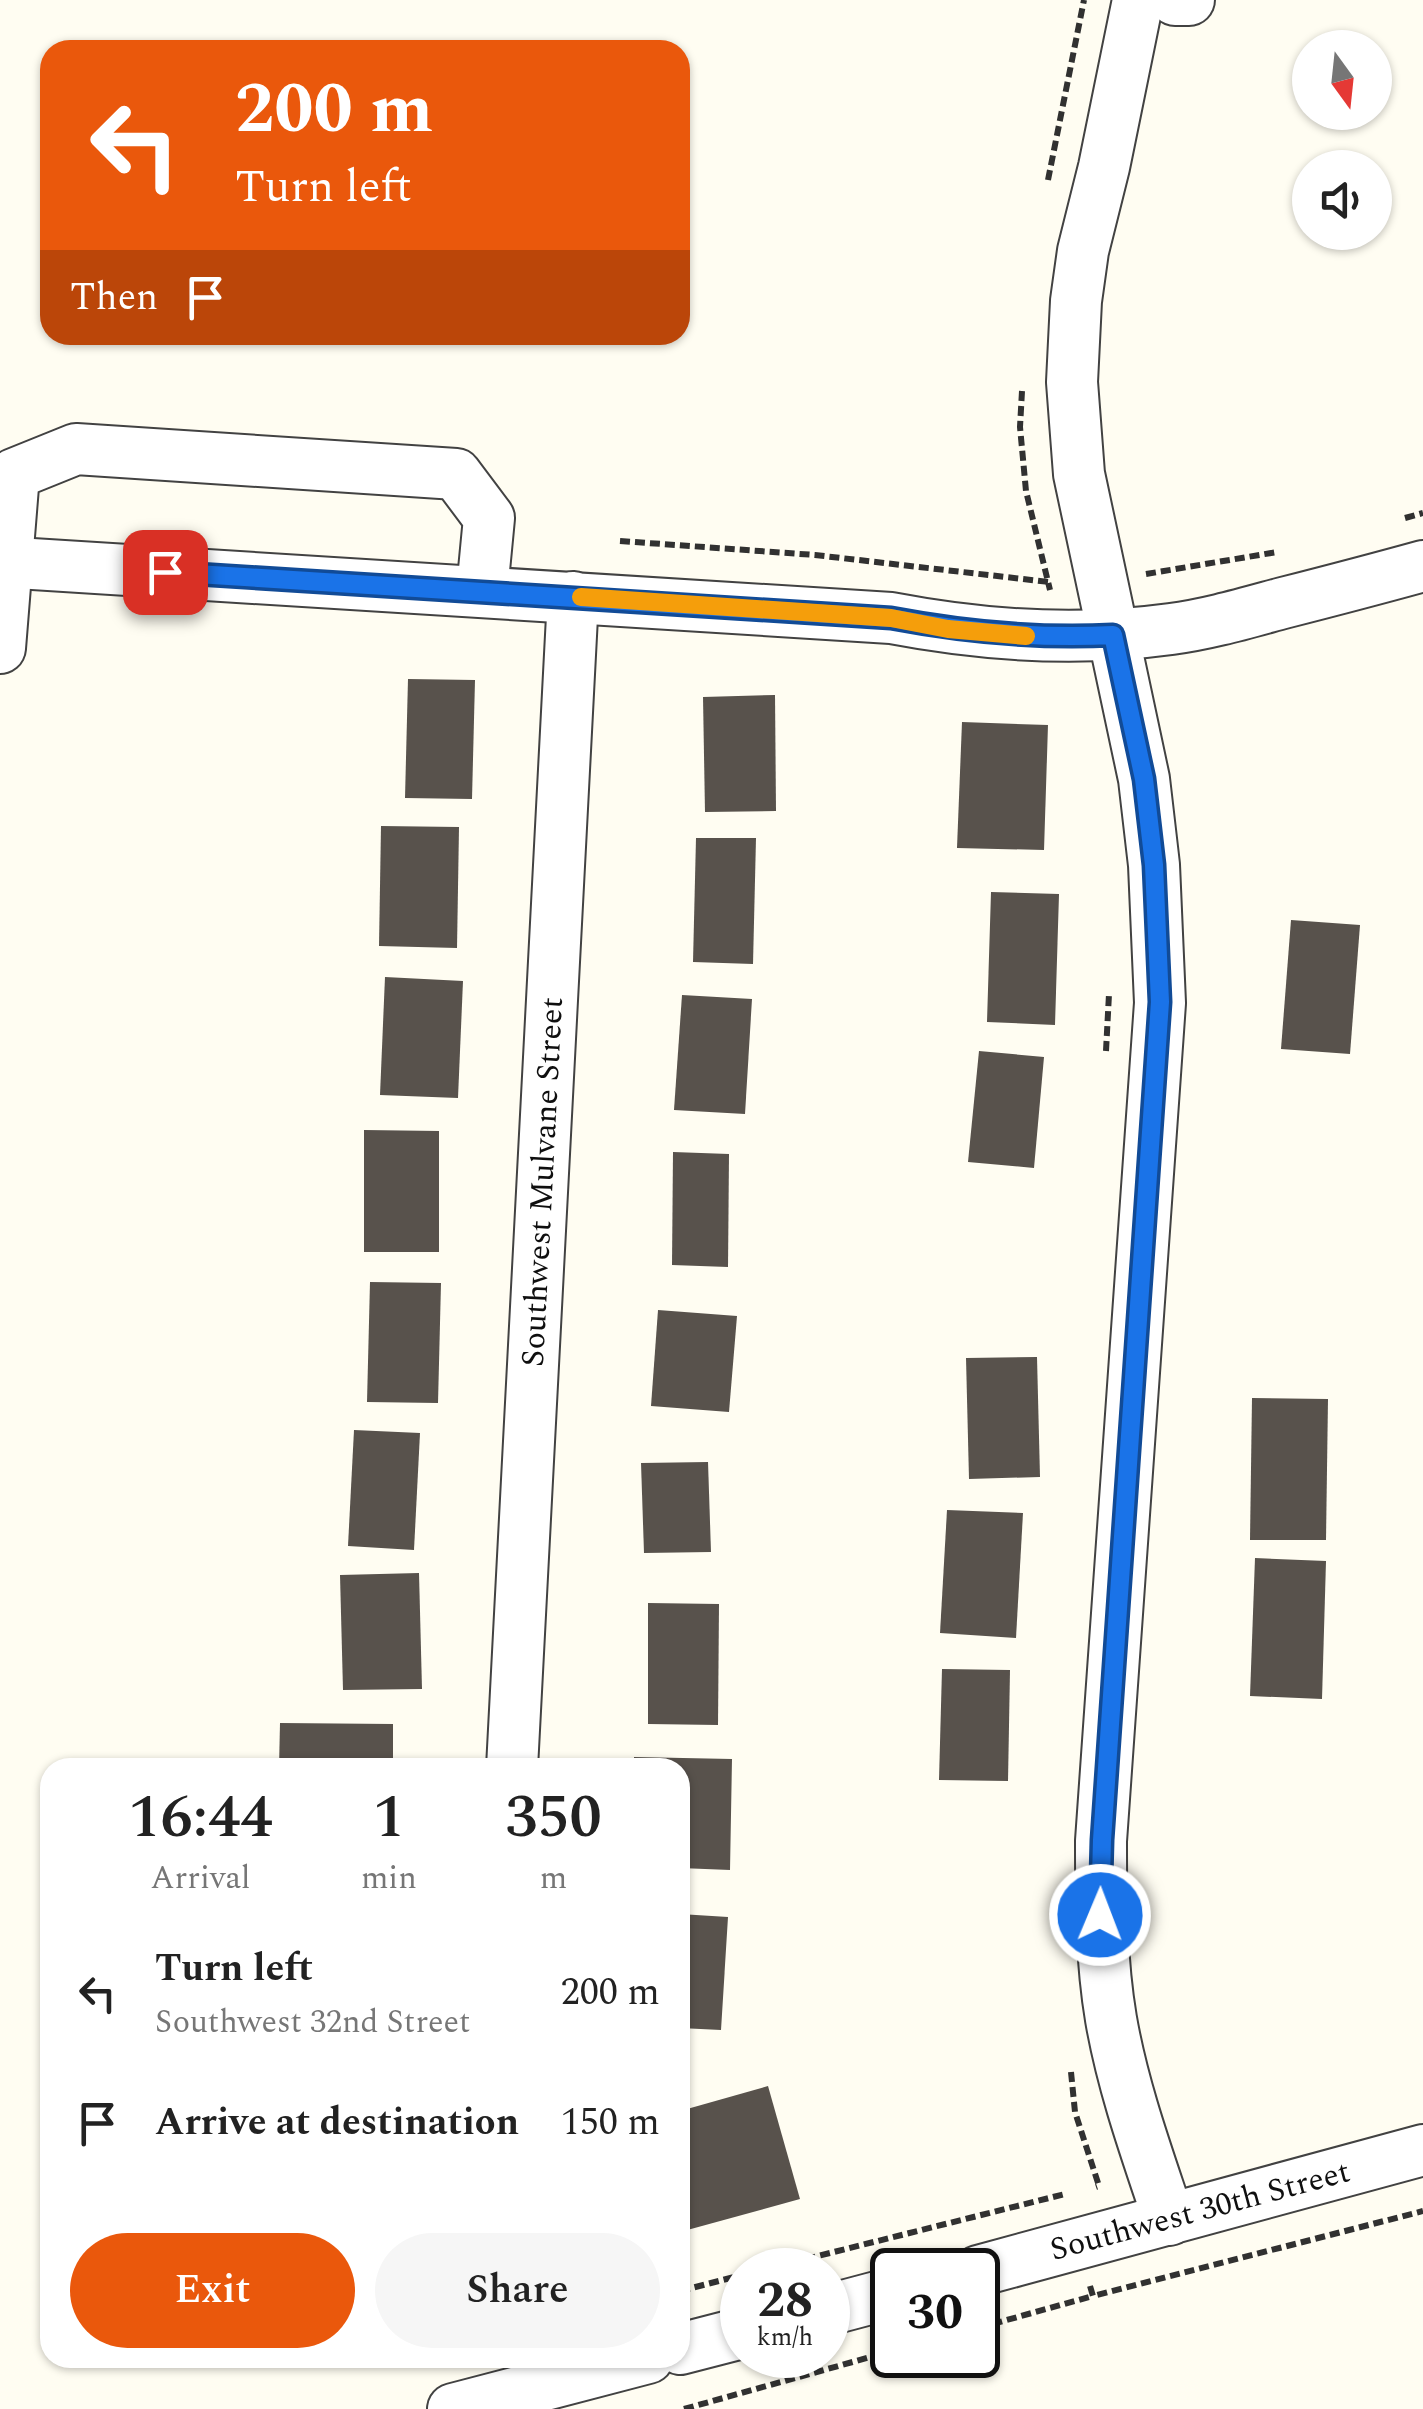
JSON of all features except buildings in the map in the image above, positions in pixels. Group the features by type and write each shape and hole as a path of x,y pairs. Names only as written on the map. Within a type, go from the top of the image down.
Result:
{"street":[{"path":"1138,0 1083,251 1072,382 1079,474 1144,779 1154,865 1160,1002 1103,1820 1100,1915 1111,2019 1131,2103 1168,2220"},
{"path":"1174,0 1189,0"},
{"path":"0,648 3,562 14,474 76,450 456,474 489,518 482,591"},
{"path":"3,562 891,618 1006,636 1060,638 1175,628 1236,616 1423,566"},
{"name":"Southwest Mulvane Street","path":"513,1758 573,597"},
{"name":"Southwest 30th Street","path":"1000,2265 1423,2150"},
{"path":"690,2346 720,2339"},
{"path":"453,2409 573,2368"}],"path":[{"path":"1389,523 1423,513"},
{"path":"620,541 815,554 1049,582 1102,581 1286,551"},
{"path":"850,2248 1065,2194"},
{"path":"690,2288 720,2281"},
{"path":"1000,2322 1094,2296"},
{"path":"684,2409 870,2358"}],"slow traffic":[{"path":"581,597 891,618 948,629 1026,636"}],"route":[{"path":"165,572 891,618 1006,636 1113,635 1144,779 1154,865 1160,1002 1100,1915"}]}
